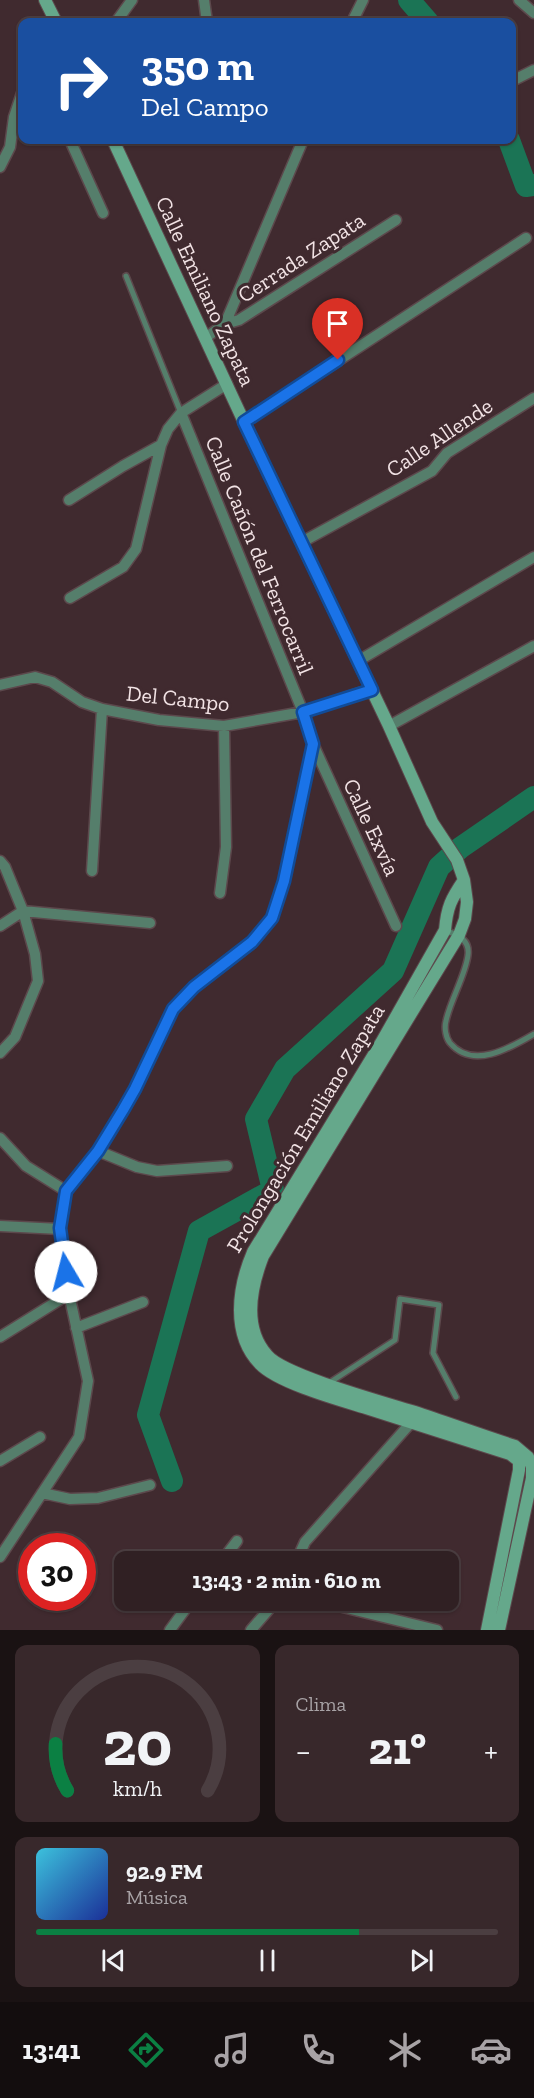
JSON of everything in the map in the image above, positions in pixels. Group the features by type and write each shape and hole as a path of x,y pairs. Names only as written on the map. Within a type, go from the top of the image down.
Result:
{"main road":[{"path":"45,0 52,18"},
{"name":"Calle Emiliano Zapata","path":"117,144 226,384 389,726 432,822 457,860 464,880 467,902 465,919 459,935"},
{"path":"445,930 450,899 464,880"},
{"name":"Prolongación Emiliano Zapata","path":"415,1418 315,1392 261,1365 249,1348 241,1327 240,1297 243,1275 253,1252 381,1043 445,930"},
{"name":"Prolongación Emiliano Zapata","path":"459,935 263,1256 251,1298 252,1325 258,1342 268,1357 286,1367 523,1459"},
{"path":"486,1630 523,1459 532,1467 531,1478 500,1630"}],"street":[{"path":"119,18 132,0"},
{"path":"204,0 206,18"},
{"path":"354,18 363,0"},
{"path":"519,0 534,13"},
{"path":"516,79 534,70"},
{"path":"0,167 10,147 18,105"},
{"path":"72,144 103,213"},
{"path":"225,324 301,144"},
{"name":"Cerrada Zapata","path":"205,338 225,324 239,320 396,219"},
{"path":"244,422 526,238"},
{"path":"70,598 123,567 136,549 161,445 168,429 181,412 226,384"},
{"name":"Calle Allende","path":"302,542 432,471 447,453 534,398"},
{"name":"Calle Cañón del Ferrocarril","path":"181,412 303,712 313,744"},
{"path":"69,500 161,445"},
{"path":"358,662 534,558"},
{"path":"389,726 534,646"},
{"name":"Del Campo","path":"0,685 35,677 52,682 82,702 102,709 159,720 224,726 303,712 372,690"},
{"path":"92,871 102,709"},
{"path":"220,893 226,847 224,726"},
{"path":"0,1557 79,1437 88,1381 69,1294 60,1228 66,1191 98,1151 135,1089 173,1009 194,987 252,942 272,918 284,881 313,744"},
{"name":"Calle Exvía","path":"313,744 396,926"},
{"path":"0,861 5,867 23,911 35,954 38,981 15,1036 0,1053"},
{"path":"0,926 23,911 150,923"},
{"path":"0,1138 26,1166 66,1191"},
{"path":"98,1151 137,1167 157,1172 227,1166"},
{"path":"0,1226 60,1228"},
{"path":"0,1337 69,1294"},
{"path":"76,1328 143,1302"},
{"path":"301,1551 305,1542 415,1418"},
{"path":"0,1461 40,1437"},
{"path":"42,1493 70,1499 98,1498 150,1485"},
{"path":"229,1551 237,1541"},
{"path":"170,1630 184,1611"},
{"path":"251,1630 268,1611"},
{"path":"359,1611 437,1630"}],"lane":[{"path":"126,276 181,412"},
{"path":"445,930 459,935 466,942 468,954 445,1024 447,1039 458,1052 474,1056 510,1047 534,1034"},
{"path":"315,1392 395,1340 400,1299 439,1305 434,1353 456,1397"}],"waterway":[{"path":"409,0 425,18"},
{"path":"510,144 526,186 534,185"},
{"path":"172,1481 148,1415 199,1231 273,1190 256,1119 285,1069 393,971 439,867 460,848 534,797"}],"route":[{"path":"66,1272 60,1228 66,1191 98,1151 123,1110 173,1009 194,987 252,942 272,918 284,881 313,744 303,712 372,690 244,422 338,360"}]}
